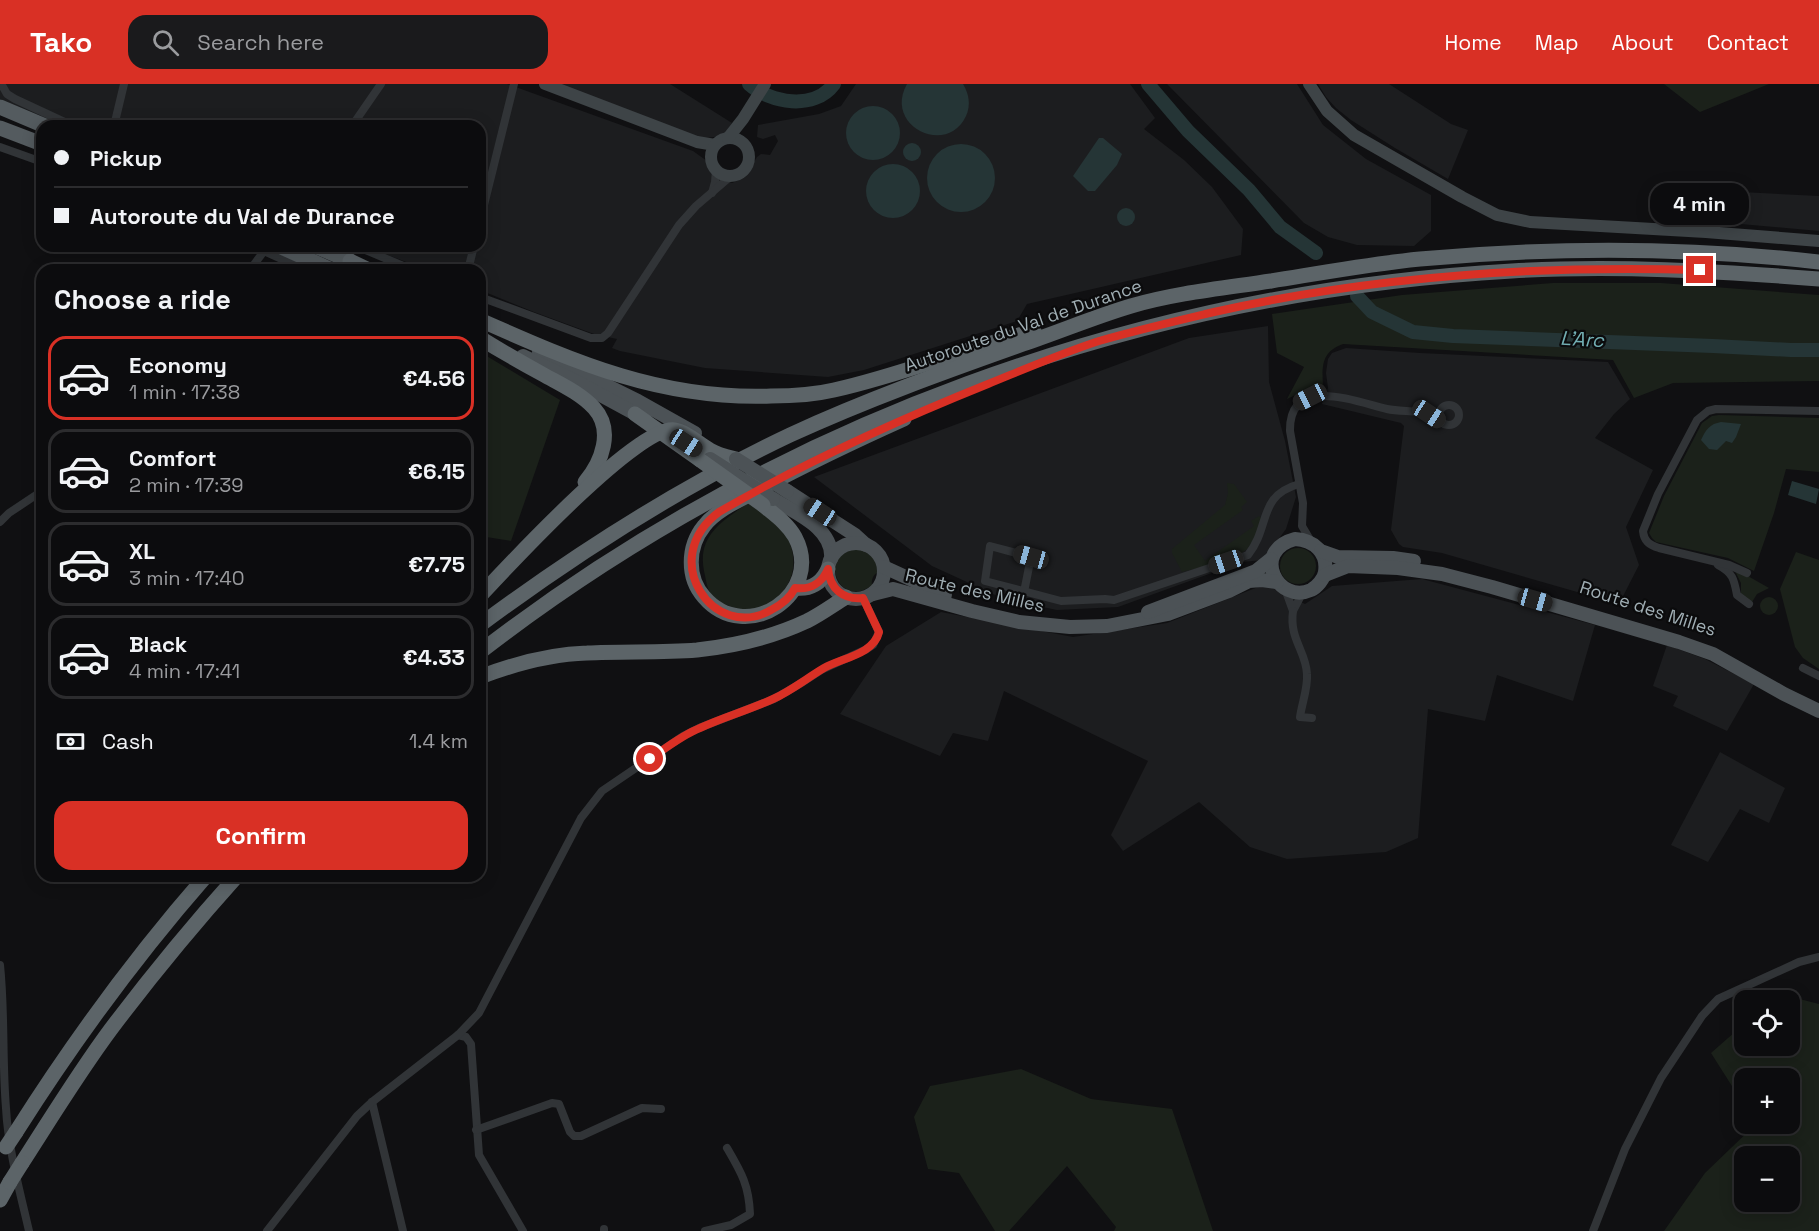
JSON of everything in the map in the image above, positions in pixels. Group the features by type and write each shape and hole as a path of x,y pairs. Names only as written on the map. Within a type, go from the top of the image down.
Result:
{"highway":[{"path":"0,107 36,122"},
{"path":"0,117 36,130"},
{"path":"0,128 36,142"},
{"name":"Autoroute du Val de Durance","path":"486,621 555,571 620,529 695,485 781,440 921,380 1132,306 1213,290 1357,267 1495,254 1632,250 1721,253 1819,262"},
{"path":"280,252 315,264"},
{"path":"329,252 356,264"},
{"name":"Autoroute du Val de Durance","path":"486,647 521,621 635,545 728,491 810,449 964,385 1099,342 1253,303 1375,283 1474,273 1563,268 1636,268 1721,271 1819,279"},
{"path":"486,324 594,368 658,387 699,393 762,397 816,393 854,385 1007,338 1132,306"},
{"path":"486,341 580,396 595,409 599,416 605,440 596,468 486,590"},
{"path":"635,414 709,454 768,502 794,535 801,567 795,588 779,605 757,616 738,617 724,612 706,600 697,588 691,560 700,532 710,519 741,499 847,446 951,399 1099,342"},
{"path":"545,526 622,458 655,434 663,431"},
{"path":"709,454 736,459"},
{"path":"795,588 815,585 823,578 830,564"},
{"path":"486,676 517,664 559,656 585,653 697,650 748,641 786,630 808,620 846,597"},
{"path":"3,1152 53,1074 105,1001 176,910 202,882"},
{"path":"0,1200 64,1098 117,1022 182,939 232,882"}],"main road":[{"path":"545,84 697,142 716,145"},
{"path":"711,157 716,145 728,138 765,84"},
{"path":"1309,84 1327,111 1354,135 1462,197 1497,214 1530,222 1819,241"},
{"path":"697,142 711,157 720,174 731,177 742,172 749,162 749,152 743,143 744,117"},
{"path":"728,138 743,143"},
{"path":"486,325 679,423 709,454"},
{"path":"486,340 575,381 635,414"},
{"path":"736,459 855,535 875,551 884,567 882,582 868,596 846,597 839,593 829,578 829,541 822,531 768,502"},
{"path":"1301,539 1316,547 1325,563 1325,575 1315,587 1304,592 1296,592 1279,583 1271,569 1271,560 1279,549 1289,541 1301,539"},
{"path":"830,564 843,547 860,544 868,546"},
{"name":"Route des Milles","path":"1316,547 1338,557 1393,558 1440,565 1680,634 1743,662 1815,708"},
{"name":"Route des Milles","path":"884,567 938,592 1017,615 1069,621 1103,621 1143,614 1256,571 1271,560"},
{"name":"Route des Milles","path":"1325,575 1348,567 1398,568 1442,574 1679,642 1713,654 1784,694 1815,708"},
{"name":"Route des Milles","path":"868,596 893,589 1019,622 1070,627 1107,626 1168,614 1249,581 1262,579 1279,583"}],"street":[{"path":"115,120 124,84"},
{"path":"356,120 381,84"},
{"path":"486,197 514,84"},
{"path":"4,86 7,94 15,99 60,120"},
{"path":"0,147 36,160"},
{"path":"711,194 716,170"},
{"path":"486,299 591,338 602,338 608,333 679,225 696,206 731,177"},
{"path":"256,264 268,252"},
{"path":"276,252 296,264"},
{"path":"370,252 399,264"},
{"path":"1316,547 1302,526 1303,503 1290,431 1290,421 1298,403 1310,397 1333,397 1389,409 1429,414 1444,424 1454,423 1457,420 1458,411 1449,405 1429,414"},
{"path":"1441,408 1438,416 1444,424"},
{"path":"1747,573 1729,565 1659,548 1648,543 1643,531 1658,494 1697,420 1708,411 1716,409 1819,411"},
{"path":"1024,592 1031,557 990,546 986,581 1024,592 1061,601 1114,600 1248,555 1259,539 1271,502 1276,495 1287,487 1299,484"},
{"path":"0,522 9,513 36,495"},
{"path":"1289,541 1302,526"},
{"path":"1710,560 1727,570 1735,582 1737,595 1749,604"},
{"path":"1279,583 1293,611"},
{"path":"1304,592 1293,611 1292,622 1307,675 1300,717 1312,718"},
{"path":"267,1231 357,1116 458,1035 479,1013 581,818 602,791 683,736 774,699 823,669 873,645 879,632 868,596"},
{"path":"1803,668 1819,676"},
{"path":"1593,1231 1625,1149 1661,1078 1702,1016 1718,999 1799,962 1819,957"},
{"path":"0,965 3,991 6,1109 29,1231"},
{"path":"458,1035 466,1037 471,1044 479,1155 523,1231"},
{"path":"372,1102 403,1231"},
{"path":"476,1130 552,1103 559,1104 570,1132 574,1136 581,1136 642,1108 661,1109"},
{"path":"705,1231 731,1225 750,1214 750,1195 741,1172 727,1148"}],"shaded area":[{"path":"0,84 507,84 693,151 707,161 713,174 732,183 744,178 761,154 770,155 778,141 775,135 763,139 757,137 758,125 819,114 841,106 856,84 1130,84 1155,118 1144,129 1184,160 1212,187 1243,229 1241,255 1027,304 1017,321 864,370 828,377 705,368 620,351 612,348 617,339 594,334 486,292 486,264 412,264 379,252 486,252 486,120 51,120 0,99"},
{"path":"559,84 670,84 732,123 723,136 705,138 694,136"},
{"path":"907,84 963,84 969,100 966,116 957,128 945,134 933,135 920,131 910,123 903,112 902,99"},
{"path":"1167,84 1297,84 1323,125 1366,159 1431,195 1431,231 1414,246 1357,245 1328,237 1304,223"},
{"path":"1318,84 1389,84 1451,124 1468,130 1448,179 1351,120 1336,108"},
{"path":"1664,84 1769,84 1700,112"},
{"path":"873,106 883,108 892,114 898,123 900,133 898,143 892,152 883,158 873,160 863,158 854,152 848,143 846,133 848,123 854,114 863,108"},
{"path":"1099,138 1103,138 1122,154 1117,165 1095,191 1088,191 1073,176"},
{"path":"912,143 918,146 921,152 918,158 912,161 906,158 903,152 906,146"},
{"path":"961,144 974,147 985,154 992,165 995,178 992,191 985,202 974,209 961,212 948,209 937,202 930,191 927,178 930,165 937,154 948,147"},
{"path":"893,164 903,166 912,172 918,181 920,191 918,201 912,210 903,216 893,218 883,216 874,210 868,201 866,191 868,181 874,172 883,166"},
{"path":"1722,191 1819,196 1819,231 1718,222"},
{"path":"1122,208 1130,208 1135,213 1133,224 1122,226 1117,221 1117,213"},
{"path":"1553,283 1661,283 1819,295 1819,381 1673,383 1634,398 1613,360 1343,344 1330,351 1324,361 1323,387 1304,391 1287,399 1304,367 1277,353 1272,314 1402,295"},
{"path":"1268,326 1269,382 1285,441 1296,497 1286,529 1263,560 1242,562 1118,607 1057,610 1004,599 932,566 814,477 1189,338"},
{"path":"1346,348 1608,362 1630,399 1614,414 1595,438 1653,470 1626,527 1639,565 1619,604 1442,553 1403,547 1399,544 1391,530 1404,426 1401,423 1322,404 1328,388 1326,373 1328,359 1332,353"},
{"path":"486,356 560,400 511,541 486,537"},
{"path":"1712,416 1819,418 1819,472 1786,469 1754,571 1728,558 1656,542 1649,533 1664,496 1702,423"},
{"path":"1721,422 1741,424 1732,443 1726,441 1717,450 1709,449 1701,440 1709,428"},
{"path":"1792,481 1819,489 1816,504 1788,495"},
{"path":"1227,483 1234,484 1247,502 1241,507 1243,510 1194,545 1205,561 1254,526 1251,521 1259,516 1261,518 1254,539 1241,554 1216,564 1182,572 1172,549 1225,505 1228,493"},
{"path":"748,503 782,527 789,539 793,558 788,585 780,595 757,608 743,609 716,600 711,594 706,581 703,558 704,548 714,530"},
{"path":"1298,548 1311,553 1316,566 1311,579 1298,584 1285,579 1280,566 1285,553"},
{"path":"856,549 872,557 878,572 873,578 872,585 861,591 851,591 837,579 835,570 837,561 844,554"},
{"path":"1796,552 1819,560 1819,669 1803,658 1795,647 1780,589"},
{"path":"1739,571 1769,588 1757,594 1752,602 1741,595 1741,583 1736,573"},
{"path":"1422,579 1595,625 1573,701 1497,675 1485,721 1428,709 1418,838 1386,852 1287,859 1250,847 1199,802 1123,851 1111,835 1148,761 1004,691 988,741 953,733 940,756 840,714 886,646 941,612 1073,637 1167,623 1263,585 1275,587 1305,604 1332,586"},
{"path":"1769,597 1775,600 1778,606 1775,612 1769,615 1763,612 1760,606 1763,600"},
{"path":"1667,645 1705,659 1754,684 1727,731 1673,706 1678,696 1653,686"},
{"path":"1720,752 1785,788 1769,823 1740,809 1708,862 1671,845"},
{"path":"1800,999 1819,1004 1819,1231 1664,1231 1705,1173 1746,1134 1800,1134 1800,1068 1734,1068 1734,1089 1711,1053 1734,1033 1734,1056 1800,1056"},
{"path":"1021,1069 1091,1099 1172,1109 1213,1231 1114,1231 1116,1227 1067,1166 1009,1231 995,1231 959,1173 928,1169 914,1117 930,1086"}],"waterway":[{"name":"L'Arc","path":"749,84 768,96 792,101 815,98 825,93 834,84"},
{"name":"L'Arc","path":"1148,84 1188,131 1249,190 1280,227 1316,253"},
{"name":"L'Arc","path":"1357,296 1372,312 1413,332 1453,336 1819,350"}],"route":[{"path":"650,759 683,736 774,699 823,669 867,649 877,640 879,632 863,598 855,599 839,593 829,578 828,569 815,585 795,588 784,602 769,612 757,616 738,617 724,612 706,600 697,588 692,574 691,560 700,532 719,512 792,472 880,430 1030,367 1099,342 1253,303 1375,283 1514,270 1563,268 1700,270"}]}
